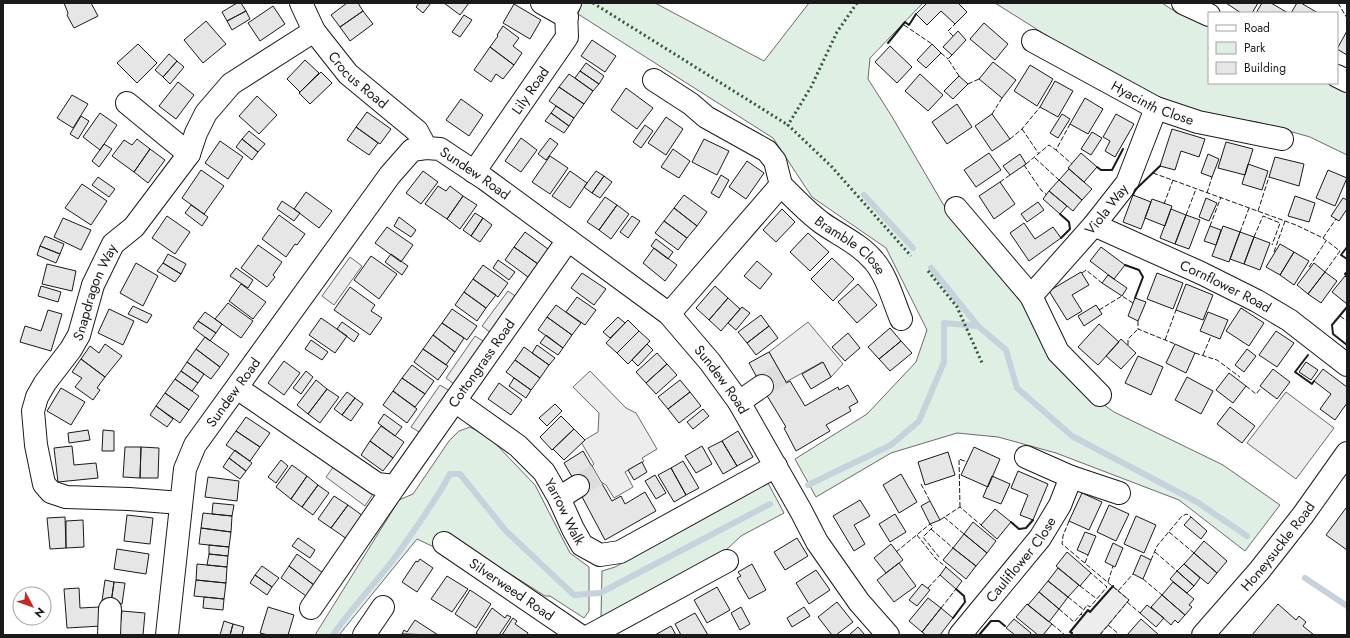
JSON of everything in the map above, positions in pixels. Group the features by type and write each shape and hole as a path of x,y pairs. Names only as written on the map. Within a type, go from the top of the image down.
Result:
{"street":[{"name":"Crocus Road","path":"301,3 314,31 348,74 416,131 426,148"},
{"path":"542,3 568,10"},
{"path":"1183,3 1208,15"},
{"name":"Lily Road","path":"474,172 567,37 568,10"},
{"name":"Snapdragon Way","path":"181,503 66,496 51,492 44,484 36,445 33,411 36,397 71,349 79,335 93,285 114,244 134,227 188,154 206,113 231,84 314,31"},
{"name":"Hyacinth Close","path":"1033,41 1156,108 1198,122 1282,139"},
{"path":"1338,76 1347,81"},
{"path":"654,80 690,104 706,117 767,151 775,161 781,185 669,314"},
{"path":"127,103 188,154"},
{"name":"Viola Way","path":"1031,296 1094,225 1127,183 1156,108"},
{"name":"Sundew Road","path":"167,635 185,469 195,445 390,175 412,150 426,148 440,149 474,172 669,314 710,362 739,402 817,542 859,602 888,635"},
{"name":"Bramble Close","path":"781,185 810,214 859,246 874,260 887,285 901,319"},
{"path":"956,208 1031,296 1058,352 1100,395"},
{"name":"Cornflower Road","path":"1094,225 1201,273 1258,301 1289,320 1347,365"},
{"name":"Cottongrass Road","path":"311,608 568,240"},
{"path":"739,402 762,386"},
{"path":"237,388 377,484 395,486"},
{"name":"Yarrow Walk","path":"455,401 518,446 544,472 559,498 582,545 600,555 620,552 776,466"},
{"path":"1026,457 1071,477 1119,493"},
{"name":"Honeysuckle Road","path":"1203,635 1259,571 1345,458"},
{"name":"Cauliflower Close","path":"960,635 1040,538 1060,505 1071,477"},
{"path":"559,498 578,486"},
{"name":"Silverweed Road","path":"444,543 579,635"},
{"path":"591,635 726,562"},
{"path":"364,635 383,607"},
{"path":"109,635 110,609"}],"green space":[{"path":"582,3 655,3 764,61 809,3 923,3 870,58 868,79 891,115 943,204 1019,297 1083,390 1114,412 1223,465 1280,505 1245,551 1179,500 1056,453 998,437 957,433 891,453 816,497 795,459 867,414 916,362 927,330 886,248 812,197 773,138 578,14"},
{"path":"995,3 1162,3 1171,9 1208,27 1208,84 1330,84 1347,92 1347,155 1310,137 1257,122 1202,114 1159,97 1065,47"},
{"path":"470,427 490,438 535,485 570,553 589,567 589,611 584,618 550,596 545,596 444,532 434,547 417,539 339,635 315,635 399,500 413,494 449,441 459,431"},
{"path":"768,483 784,513 741,536 726,550 601,617 602,571 615,567"}],"shaded area":[{"path":"350,257 362,266 334,305 322,296"},
{"path":"508,291 521,300 495,336 482,326"},
{"path":"808,322 843,364 831,377 822,362 786,382 769,352"},
{"path":"475,336 488,344 458,387 446,378"},
{"path":"590,371 626,408 636,413 657,449 642,458 644,461 625,472 633,487 614,498 606,485 601,482 592,466 594,464 581,442 598,432 599,413 573,387"},
{"path":"440,385 453,393 424,435 411,427"},
{"path":"1286,392 1334,428 1296,479 1247,443"},
{"path":"334,466 373,494 365,506 326,477"},
{"path":"1113,586 1129,600 1108,625 1099,635 1071,635 1072,633 1070,632 1088,610 1090,612"}],"building":[{"path":"64,3 91,3 98,16 74,28 67,15 68,13"},
{"path":"237,3 241,3 246,11 227,21 222,12"},
{"path":"347,3 358,3 363,11 340,27 331,15"},
{"path":"419,3 431,3 423,13 416,7"},
{"path":"444,3 469,3 460,15"},
{"path":"927,3 958,3 967,12 955,24 941,11 927,25 916,14"},
{"path":"1226,3 1258,3 1253,12 1240,12"},
{"path":"1262,3 1271,3 1286,12 1257,12"},
{"path":"1297,3 1301,3 1316,12 1292,12"},
{"path":"514,4 541,20 530,39 503,23"},
{"path":"273,6 285,24 260,41 248,23"},
{"path":"246,11 250,19 232,30 227,21"},
{"path":"363,11 373,24 350,41 340,27"},
{"path":"464,15 472,20 460,37 452,32"},
{"path":"206,21 226,44 203,63 184,40"},
{"path":"984,23 1008,44 995,60 970,39"},
{"path":"503,26 519,38 513,46 522,53 514,65 490,47"},
{"path":"958,31 966,40 952,55 943,47"},
{"path":"1347,31 1347,55 1338,50"},
{"path":"592,40 616,56 605,72 581,56"},
{"path":"138,44 157,63 137,83 117,63"},
{"path":"932,44 941,53 926,68 917,60"},
{"path":"890,46 912,67 897,83 875,62"},
{"path":"490,47 514,65 503,79 496,74 491,82 474,70"},
{"path":"169,54 177,61 163,77 155,70"},
{"path":"305,60 319,73 300,92 287,79"},
{"path":"177,61 184,67 170,84 163,77"},
{"path":"993,62 1016,80 1002,98 979,79"},
{"path":"586,63 604,76 599,84 580,71"},
{"path":"1030,65 1053,79 1037,106 1014,91"},
{"path":"580,71 599,84 593,91 575,78"},
{"path":"321,72 332,83 310,104 299,93"},
{"path":"569,74 593,91 584,104 559,87"},
{"path":"920,74 943,95 928,111 905,91"},
{"path":"959,76 968,84 953,99 944,91"},
{"path":"1055,81 1073,91 1058,117 1040,107"},
{"path":"178,82 194,95 176,119 159,106"},
{"path":"559,87 584,104 574,118 549,101"},
{"path":"626,88 653,108 637,129 611,110"},
{"path":"72,95 88,104 73,128 57,118"},
{"path":"257,96 277,115 259,134 239,116"},
{"path":"1085,98 1103,109 1088,134 1070,124"},
{"path":"461,99 483,115 469,136 446,120"},
{"path":"957,104 972,127 947,144 932,122"},
{"path":"556,106 574,118 569,126 551,113"},
{"path":"367,112 391,129 380,144 356,127"},
{"path":"100,113 117,125 100,150 83,137"},
{"path":"551,113 569,126 564,133 545,121"},
{"path":"992,114 1010,139 992,151 975,126"},
{"path":"1062,114 1070,119 1058,138 1050,133"},
{"path":"1116,114 1134,124 1115,157 1105,151 1110,141 1103,137"},
{"path":"81,116 89,121 78,139 70,134"},
{"path":"666,117 683,129 666,155 648,143"},
{"path":"645,125 653,131 641,148 633,142"},
{"path":"356,127 378,143 369,155 347,140"},
{"path":"1172,129 1205,139 1199,157 1181,151 1175,170 1160,166"},
{"path":"249,131 265,144 258,152 242,139"},
{"path":"1092,132 1102,138 1091,155 1081,149"},
{"path":"521,138 537,150 521,172 505,161"},
{"path":"550,138 558,144 546,160 538,154"},
{"path":"137,139 150,149 134,172 112,156 124,140 132,145"},
{"path":"242,139 258,152 252,160 236,147"},
{"path":"704,139 729,151 717,175 692,162"},
{"path":"220,141 243,157 228,179 205,163"},
{"path":"1226,142 1253,149 1245,175 1218,168"},
{"path":"104,144 112,149 99,167 92,161"},
{"path":"150,149 165,160 148,183 134,172"},
{"path":"673,149 690,161 679,178 661,167"},
{"path":"989,153 1001,170 976,187 964,170"},
{"path":"1081,153 1097,167 1084,182 1068,168"},
{"path":"1020,154 1026,164 1010,175 1003,166"},
{"path":"1208,154 1219,159 1212,177 1201,173"},
{"path":"550,156 568,168 550,194 532,182"},
{"path":"1275,157 1304,164 1299,186 1269,177"},
{"path":"747,161 764,173 746,199 729,187"},
{"path":"1248,164 1268,171 1262,190 1242,184"},
{"path":"1069,169 1092,189 1082,200 1059,180"},
{"path":"201,170 224,186 204,214 182,198"},
{"path":"1328,170 1347,178 1335,206 1316,198"},
{"path":"423,171 438,182 421,204 406,193"},
{"path":"570,171 587,183 570,208 552,196"},
{"path":"596,171 604,176 592,193 584,187"},
{"path":"721,175 729,180 719,198 711,193"},
{"path":"604,176 612,182 600,198 592,193"},
{"path":"98,177 115,189 109,197 92,185"},
{"path":"1059,180 1082,200 1073,211 1049,191"},
{"path":"1000,182 1015,204 994,219 979,196"},
{"path":"82,184 107,201 91,225 65,208"},
{"path":"438,186 446,191 450,186 463,196 447,219 425,204"},
{"path":"1049,191 1067,206 1060,214 1043,199"},
{"path":"306,192 332,211 319,228 294,209"},
{"path":"684,195 707,212 697,226 674,208"},
{"path":"1133,195 1151,202 1141,229 1123,222"},
{"path":"463,196 477,205 460,229 447,219"},
{"path":"1295,196 1315,203 1309,222 1288,216"},
{"path":"605,197 617,205 599,230 587,222"},
{"path":"1206,198 1217,203 1209,221 1199,217"},
{"path":"1343,198 1347,200 1347,209 1339,221 1331,216"},
{"path":"1152,199 1172,206 1165,226 1145,218"},
{"path":"282,201 300,213 294,221 277,209"},
{"path":"1038,202 1044,210 1027,222 1021,214"},
{"path":"191,205 208,217 202,226 185,213"},
{"path":"617,205 629,214 611,239 599,230"},
{"path":"674,208 697,226 687,238 664,221"},
{"path":"782,209 795,222 776,242 763,230"},
{"path":"1171,209 1186,215 1175,244 1160,238"},
{"path":"475,213 483,218 471,236 463,230"},
{"path":"279,215 305,234 297,245 295,244 286,257 262,239"},
{"path":"1186,215 1200,220 1189,249 1175,244"},
{"path":"167,216 190,232 175,254 152,238"},
{"path":"632,216 640,221 628,238 620,232"},
{"path":"399,217 416,230 411,237 394,226"},
{"path":"63,218 91,230 81,250 54,237"},
{"path":"483,218 492,225 480,242 471,236"},
{"path":"664,221 687,238 678,250 655,233"},
{"path":"1024,223 1035,239 1053,227 1061,238 1029,261 1010,233"},
{"path":"1210,226 1221,230 1216,245 1204,241"},
{"path":"1223,226 1240,232 1229,262 1212,256"},
{"path":"387,227 413,245 401,262 375,243"},
{"path":"525,232 548,249 538,264 514,247"},
{"path":"1240,232 1254,237 1244,264 1230,259"},
{"path":"808,233 829,252 810,271 790,252"},
{"path":"45,236 64,244 60,254 40,246"},
{"path":"1254,237 1270,243 1260,270 1244,264"},
{"path":"656,239 673,252 668,259 651,246"},
{"path":"1280,244 1294,252 1280,275 1266,267"},
{"path":"258,245 282,262 273,275 275,277 267,287 241,268"},
{"path":"40,246 60,254 56,263 37,255"},
{"path":"514,247 538,264 528,277 505,260"},
{"path":"1101,247 1125,265 1114,279 1090,261"},
{"path":"654,248 677,265 665,281 643,263"},
{"path":"1294,252 1309,261 1294,285 1280,275"},
{"path":"168,254 186,264 181,274 163,263"},
{"path":"391,254 408,266 402,275 385,262"},
{"path":"371,256 397,274 379,299 354,280"},
{"path":"832,258 854,279 833,301 811,279"},
{"path":"498,260 515,272 509,280 493,268"},
{"path":"757,261 772,274 760,289 744,276"},
{"path":"136,263 158,276 143,306 120,293"},
{"path":"163,263 181,274 175,282 157,271"},
{"path":"1314,263 1325,272 1308,294 1297,285"},
{"path":"47,264 76,271 72,291 42,284"},
{"path":"483,265 508,283 498,297 473,279"},
{"path":"236,268 253,280 248,288 230,276"},
{"path":"1081,272 1089,285 1072,295 1082,311 1067,320 1049,291"},
{"path":"1325,272 1337,281 1321,303 1308,294"},
{"path":"582,273 606,289 594,305 571,288"},
{"path":"1157,273 1183,283 1173,309 1147,299"},
{"path":"1108,275 1127,288 1122,296 1102,283"},
{"path":"1345,276 1347,278 1347,304 1332,292"},
{"path":"473,279 496,295 486,308 464,292"},
{"path":"241,284 266,302 253,319 229,301"},
{"path":"858,284 877,305 857,323 838,302"},
{"path":"1186,284 1213,295 1203,320 1176,310"},
{"path":"41,286 61,292 58,302 38,296"},
{"path":"715,286 728,298 709,320 696,308"},
{"path":"350,287 375,305 371,311 382,318 370,335 334,310"},
{"path":"464,292 486,308 477,321 455,305"},
{"path":"577,297 596,310 585,325 566,312"},
{"path":"728,298 740,309 721,331 709,320"},
{"path":"1135,298 1146,302 1138,321 1128,316"},
{"path":"228,303 253,321 241,338 215,319"},
{"path":"556,305 581,323 572,335 547,317"},
{"path":"1096,305 1102,314 1084,326 1078,316"},
{"path":"133,306 152,315 147,323 128,314"},
{"path":"742,307 750,313 736,330 728,323"},
{"path":"1241,308 1264,323 1249,346 1226,331"},
{"path":"109,309 134,321 123,345 98,333"},
{"path":"452,309 477,326 467,340 442,323"},
{"path":"48,310 62,314 51,351 20,342 25,326 41,331"},
{"path":"205,312 222,324 216,333 198,321"},
{"path":"1208,312 1228,320 1220,339 1200,331"},
{"path":"761,315 769,326 747,343 738,332"},
{"path":"547,317 572,335 563,348 538,330"},
{"path":"618,317 625,323 610,338 603,332"},
{"path":"321,318 347,336 335,353 309,335"},
{"path":"628,320 639,331 617,353 606,343"},
{"path":"198,321 216,333 210,341 193,328"},
{"path":"342,322 359,334 354,342 337,329"},
{"path":"442,323 464,338 455,352 433,335"},
{"path":"1099,324 1119,342 1098,365 1078,347"},
{"path":"769,326 778,338 756,355 747,343"},
{"path":"890,328 901,341 879,359 868,347"},
{"path":"639,331 650,341 628,364 617,353"},
{"path":"1276,331 1294,343 1277,367 1259,355"},
{"path":"848,333 860,348 845,361 832,347"},
{"path":"433,335 455,352 446,365 423,349"},
{"path":"546,335 563,348 558,355 540,343"},
{"path":"205,337 229,354 220,367 196,349"},
{"path":"1121,339 1136,353 1121,369 1106,356"},
{"path":"311,340 328,352 322,360 305,349"},
{"path":"901,341 912,353 890,371 879,359"},
{"path":"105,344 122,356 105,377 81,359 90,346 99,353"},
{"path":"647,344 653,350 638,366 632,360"},
{"path":"1175,344 1195,353 1186,373 1166,363"},
{"path":"537,345 555,358 549,365 532,353"},
{"path":"524,347 549,365 540,378 515,360"},
{"path":"196,349 220,367 211,379 187,362"},
{"path":"423,349 448,366 438,380 414,362"},
{"path":"1247,349 1256,356 1244,372 1235,365"},
{"path":"769,352 786,382 766,394 749,363"},
{"path":"657,353 667,364 646,383 636,372"},
{"path":"1138,356 1163,367 1151,395 1125,383"},
{"path":"81,359 105,377 97,388 100,390 93,400 75,387 82,378 72,372"},
{"path":"515,360 540,378 531,390 506,372"},
{"path":"284,361 300,373 284,395 268,383"},
{"path":"187,362 204,374 198,383 181,371"},
{"path":"823,362 831,377 811,389 802,374"},
{"path":"1306,362 1318,370 1311,380 1299,372"},
{"path":"667,364 677,375 656,394 646,383"},
{"path":"412,365 434,381 425,394 402,378"},
{"path":"1273,369 1290,382 1277,399 1260,386"},
{"path":"1323,369 1347,387 1347,403 1335,420 1320,409 1331,394 1314,381"},
{"path":"181,371 198,383 192,391 175,379"},
{"path":"306,371 313,377 301,394 293,388"},
{"path":"1229,373 1246,386 1233,403 1216,390"},
{"path":"1187,377 1213,391 1201,414 1175,400"},
{"path":"402,378 425,394 415,407 393,391"},
{"path":"514,378 531,390 526,398 509,386"},
{"path":"175,379 199,396 189,410 165,393"},
{"path":"316,380 327,389 308,414 297,405"},
{"path":"680,380 690,392 668,409 658,397"},
{"path":"790,381 805,406 838,387 839,390 848,385 858,402 849,407 851,411 826,425 830,431 796,451 784,428 786,427 766,394"},
{"path":"499,383 522,400 511,415 488,399"},
{"path":"61,388 85,402 71,425 47,411"},
{"path":"327,389 339,397 320,423 308,414"},
{"path":"393,391 417,409 407,423 383,405"},
{"path":"347,392 355,398 342,415 334,409"},
{"path":"690,392 701,406 679,423 668,409"},
{"path":"165,393 189,410 180,423 156,406"},
{"path":"355,398 363,404 351,421 342,415"},
{"path":"555,404 562,411 547,426 539,418"},
{"path":"156,406 173,419 167,427 150,415"},
{"path":"1230,407 1255,426 1242,443 1217,424"},
{"path":"703,409 709,416 693,429 687,422"},
{"path":"384,414 402,427 395,436 378,423"},
{"path":"561,416 574,429 552,450 540,437"},
{"path":"246,417 270,433 260,447 236,431"},
{"path":"381,426 404,442 393,458 370,441"},
{"path":"574,429 585,440 564,460 553,449"},
{"path":"88,430 90,440 69,443 68,433"},
{"path":"103,430 114,431 114,451 102,451"},
{"path":"236,431 260,447 250,461 226,445"},
{"path":"738,431 753,457 737,466 722,441"},
{"path":"370,441 393,458 383,471 361,455"},
{"path":"722,441 737,466 723,474 708,448"},
{"path":"72,446 74,465 96,463 98,478 58,482 54,448"},
{"path":"702,446 712,464 696,473 685,456"},
{"path":"125,447 141,447 140,478 123,477"},
{"path":"141,447 159,448 158,478 140,478"},
{"path":"974,447 1000,459 988,487 961,475"},
{"path":"235,450 252,463 246,471 229,458"},
{"path":"583,451 601,482 582,494 564,463"},
{"path":"948,452 955,475 925,485 918,462"},
{"path":"229,458 246,471 240,479 223,467"},
{"path":"281,460 288,466 276,483 268,477"},
{"path":"683,461 699,488 686,495 671,468"},
{"path":"642,462 647,472 634,480 628,470"},
{"path":"292,465 307,476 291,499 276,487"},
{"path":"671,468 686,495 674,502 658,475"},
{"path":"1018,471 1048,484 1033,520 1020,515 1028,495 1011,488"},
{"path":"901,474 917,502 899,513 883,485"},
{"path":"655,475 666,493 656,499 645,481"},
{"path":"307,476 318,485 302,507 291,499"},
{"path":"992,476 1010,484 1001,504 983,497"},
{"path":"208,477 239,481 237,501 205,497"},
{"path":"601,482 612,501 621,496 625,504 645,492 656,511 605,540 580,493"},
{"path":"318,485 329,493 313,515 302,507"},
{"path":"1082,493 1102,502 1089,530 1069,521"},
{"path":"334,496 348,505 331,528 318,519"},
{"path":"860,500 870,516 854,525 865,544 854,551 833,516"},
{"path":"930,501 940,520 930,524 921,506"},
{"path":"213,503 234,505 232,516 212,514"},
{"path":"348,505 363,516 347,539 331,528"},
{"path":"1109,505 1129,514 1116,541 1097,532"},
{"path":"1347,508 1347,550 1326,535"},
{"path":"995,509 1011,522 997,539 981,525"},
{"path":"203,513 232,516 231,532 201,528"},
{"path":"895,514 906,532 890,542 879,524"},
{"path":"127,515 153,518 150,544 124,541"},
{"path":"1136,516 1156,525 1144,553 1124,544"},
{"path":"65,517 66,548 50,549 47,518"},
{"path":"1191,517 1207,531 1201,539 1184,525"},
{"path":"83,520 84,547 66,548 66,521"},
{"path":"973,522 996,541 987,553 964,534"},
{"path":"201,528 231,532 229,547 199,544"},
{"path":"1085,532 1096,536 1088,555 1077,550"},
{"path":"964,534 987,553 976,566 953,548"},
{"path":"298,538 315,550 310,558 292,546"},
{"path":"797,538 808,556 785,570 774,552"},
{"path":"1204,541 1227,561 1217,573 1194,553"},
{"path":"1113,543 1123,548 1115,567 1105,562"},
{"path":"891,544 903,560 886,573 874,558"},
{"path":"209,545 229,547 228,556 209,554"},
{"path":"953,548 976,566 966,579 943,560"},
{"path":"117,549 149,554 146,574 114,569"},
{"path":"1067,552 1091,573 1080,586 1056,566"},
{"path":"1194,553 1217,573 1208,584 1184,564"},
{"path":"209,554 228,556 227,567 207,565"},
{"path":"297,554 323,573 314,585 289,566"},
{"path":"1141,555 1151,560 1143,579 1133,574"},
{"path":"420,559 433,568 417,592 402,582 416,561 418,562"},
{"path":"899,563 916,586 894,602 877,580"},
{"path":"197,564 227,567 226,583 196,580"},
{"path":"752,564 766,590 749,599 737,578 741,576 738,572"},
{"path":"1184,564 1200,578 1194,586 1177,571"},
{"path":"262,566 279,578 272,587 255,575"},
{"path":"289,566 314,585 306,596 281,578"},
{"path":"946,567 962,581 956,589 940,575"},
{"path":"1058,568 1079,585 1068,597 1048,581"},
{"path":"816,570 830,590 809,604 796,583"},
{"path":"1177,571 1194,586 1187,593 1170,579"},
{"path":"255,575 272,587 267,595 250,583"},
{"path":"447,576 468,589 452,612 431,599"},
{"path":"105,580 114,582 111,603 102,601"},
{"path":"196,580 226,583 224,599 194,596"},
{"path":"1048,581 1068,597 1059,609 1039,592"},
{"path":"114,582 125,583 122,604 111,603"},
{"path":"1173,582 1194,599 1189,605 1192,607 1185,615 1162,595"},
{"path":"922,584 930,590 917,606 909,600"},
{"path":"717,587 730,610 707,623 694,600"},
{"path":"79,588 80,608 99,607 101,626 67,628 64,589"},
{"path":"470,590 491,604 476,628 455,614"},
{"path":"1039,592 1059,609 1049,622 1028,605"},
{"path":"1162,595 1185,615 1178,623 1175,620 1171,625 1151,607"},
{"path":"204,597 224,599 223,610 203,608"},
{"path":"928,598 941,608 922,632 909,621"},
{"path":"837,602 853,622 836,635 832,635 818,617"},
{"path":"1027,604 1052,624 1043,635 1038,635 1016,617"},
{"path":"1278,604 1296,620 1299,616 1306,622 1303,626 1314,635 1252,635"},
{"path":"1147,605 1164,618 1156,627 1140,613"},
{"path":"268,607 294,615 288,635 268,635 260,633"},
{"path":"741,607 750,624 740,630 731,613"},
{"path":"804,607 810,616 792,627 787,618"},
{"path":"492,608 505,618 507,615 511,617 499,635 479,635 476,633"},
{"path":"941,608 953,618 940,635 926,635 922,632"},
{"path":"122,611 145,613 143,635 119,635"},
{"path":"695,613 708,635 681,635 675,624"},
{"path":"513,618 517,621 515,624 528,633 527,635 502,635"},
{"path":"1014,619 1031,633 1030,635 1015,635 1006,628"},
{"path":"1141,619 1159,635 1127,635"},
{"path":"415,620 438,635 402,634 404,630 407,632"},
{"path":"224,621 233,624 230,635 220,635"},
{"path":"233,624 244,627 242,635 230,635"},
{"path":"671,626 676,635 655,635"},
{"path":"858,627 865,635 849,635"}],"waterway":[{"path":"864,195 913,248"},
{"path":"931,268 978,326"},
{"path":"808,485 891,445 919,421 944,362 944,323 978,326 1006,350 1017,388 1072,436 1197,502 1247,536"},
{"path":"333,635 396,556 450,474 460,474 506,531 574,595 600,593 770,504"},
{"path":"1305,578 1347,606"}],"tunnel":[{"path":"762,386 782,374"},
{"path":"578,486 597,475"}],"hedge":[{"path":"593,3 788,125"},
{"path":"857,3 837,32 811,87 788,125 831,166 911,256"},
{"path":"928,271 957,307 983,365"}],"fence":[{"path":"1338,3 1347,18"},
{"path":"953,36 948,31 955,24"},
{"path":"904,25 932,44"},
{"path":"941,53 948,59"},
{"path":"952,55 948,59 959,76"},
{"path":"968,84 979,79"},
{"path":"992,114 1002,98"},
{"path":"1010,139 1022,129 1040,107"},
{"path":"1070,124 1056,150 1072,164"},
{"path":"1022,129 1039,154"},
{"path":"1026,164 1049,145 1056,150"},
{"path":"1035,158 1059,180"},
{"path":"1024,165 1041,190 1047,195"},
{"path":"1153,173 1296,225 1323,238 1340,251 1325,272"},
{"path":"1000,182 1010,175"},
{"path":"1207,193 1212,177"},
{"path":"1258,211 1269,177"},
{"path":"1164,204 1173,180"},
{"path":"1186,215 1196,189"},
{"path":"1210,226 1221,197"},
{"path":"1240,232 1249,208"},
{"path":"1254,237 1263,216 1280,223 1272,245"},
{"path":"1323,238 1336,219"},
{"path":"1274,252 1285,221"},
{"path":"1309,267 1326,241"},
{"path":"1082,273 1086,270 1102,283"},
{"path":"1099,310 1122,296 1133,303"},
{"path":"1165,340 1176,310"},
{"path":"1340,316 1347,321"},
{"path":"1138,321 1138,329 1175,344"},
{"path":"1128,345 1128,339 1138,329"},
{"path":"1203,355 1211,336"},
{"path":"1195,353 1217,360 1240,377"},
{"path":"1246,386 1256,394 1261,388"},
{"path":"960,507 959,459 967,462"},
{"path":"921,484 930,501"},
{"path":"940,520 960,507 981,525"},
{"path":"1151,560 1157,546 1182,516 1187,514 1191,517"},
{"path":"944,517 964,534"},
{"path":"1069,521 1063,536 1062,544 1118,591 1133,574"},
{"path":"896,552 930,524 933,527 923,537 939,557"},
{"path":"931,529 953,548"},
{"path":"1169,532 1194,553"},
{"path":"917,535 936,559 946,567"},
{"path":"1155,552 1177,571"},
{"path":"1085,563 1088,555"},
{"path":"1108,582 1113,566"},
{"path":"1083,616 1081,614 1087,605 1090,607 1107,587 1091,573"},
{"path":"928,588 940,575"},
{"path":"1143,579 1162,595"},
{"path":"1080,586 1097,599"},
{"path":"941,608 956,589"},
{"path":"1100,635 1129,600 1118,591"},
{"path":"1068,597 1084,610"},
{"path":"1127,602 1140,613"},
{"path":"1059,609 1074,622 1081,614"},
{"path":"1052,624 1065,635"},
{"path":"1108,625 1120,635"}],"wall":[{"path":"888,43 905,22 909,25 916,14"},
{"path":"1097,167 1101,170 1112,170 1123,149"},
{"path":"1133,195 1135,190 1160,166"},
{"path":"1060,214 1069,222 1070,229 1061,238"},
{"path":"1347,247 1341,255 1347,259"},
{"path":"1125,265 1139,270 1143,277 1135,298"},
{"path":"1347,272 1345,274 1347,276"},
{"path":"1347,307 1332,325 1333,334 1347,345"},
{"path":"1308,355 1295,372 1312,384 1314,381"},
{"path":"1011,522 1019,529 1026,528 1033,520"},
{"path":"1071,635 1072,633 1070,632 1088,610 1090,612 1113,586"},
{"path":"953,618 965,602 964,596 956,589"},
{"path":"979,635 991,621 999,621 1005,626"}]}
